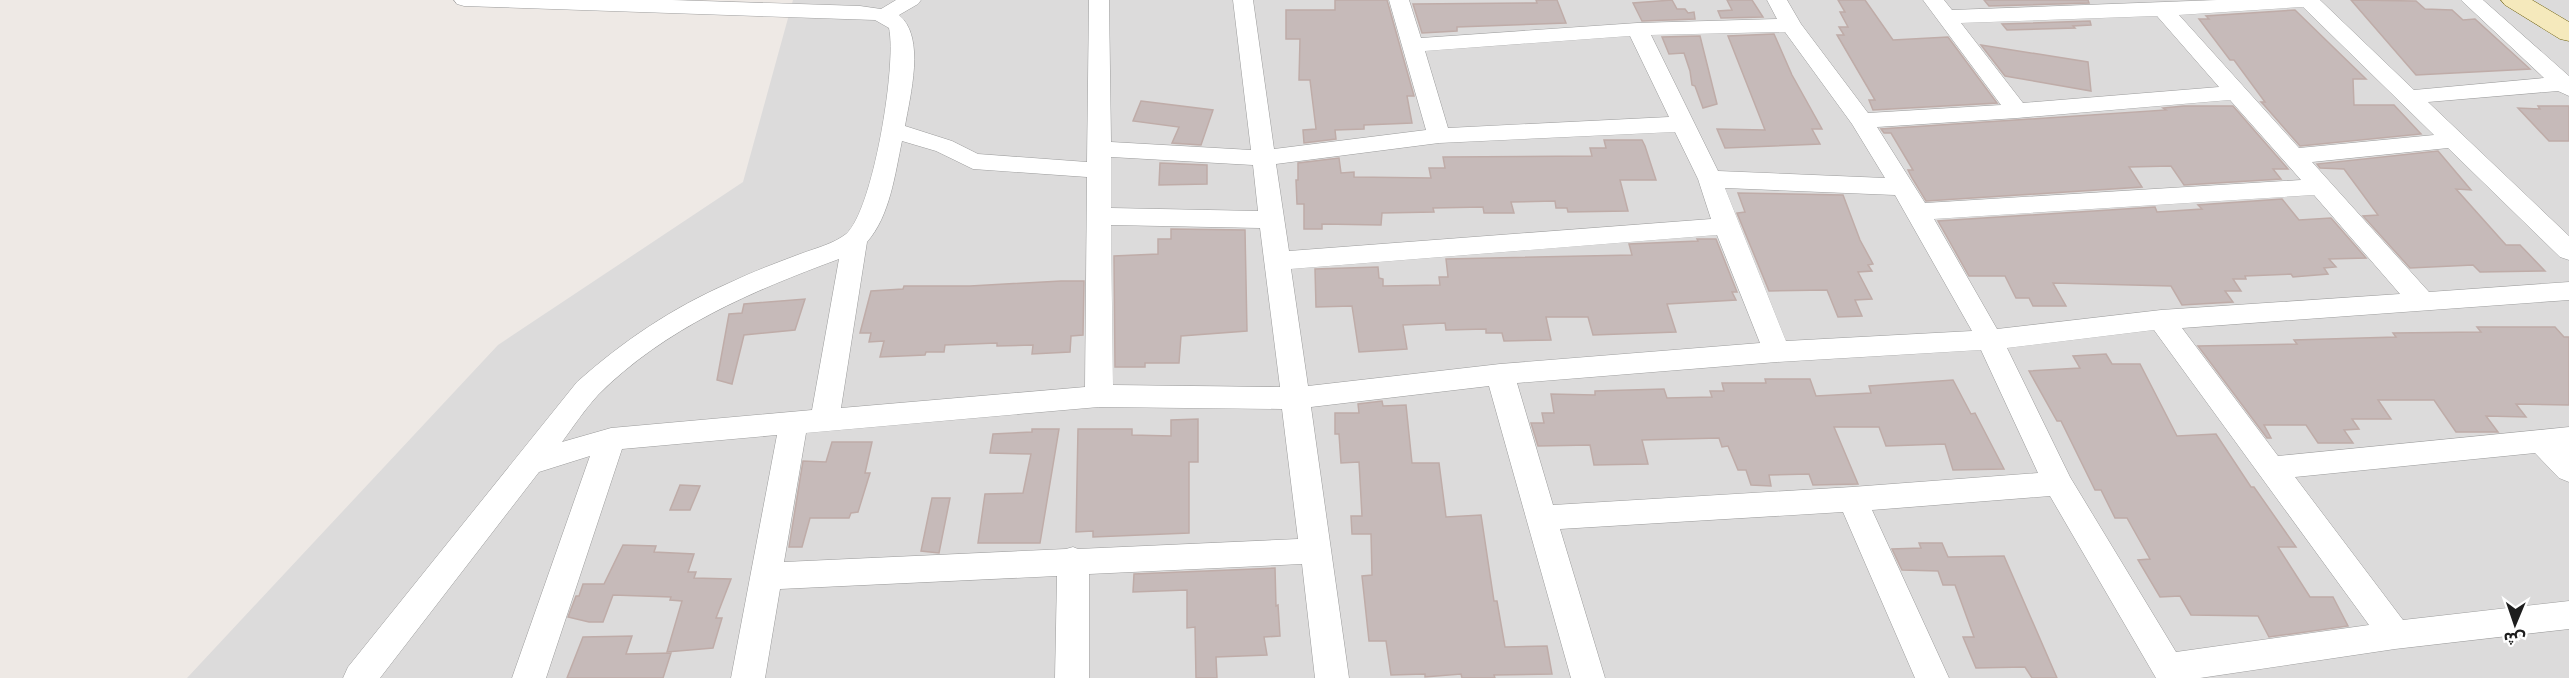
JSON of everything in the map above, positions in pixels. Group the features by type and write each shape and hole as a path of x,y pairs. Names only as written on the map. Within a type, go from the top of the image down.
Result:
{"main road":[{"path":"2514,0 2569,33"}],"street":[{"path":"360,678 587,389 611,366 660,329 723,295 843,248 855,241 865,228 871,214 893,130 902,39 895,22 883,16 848,12 464,0"},
{"path":"883,16 911,0"},
{"path":"1099,0 1099,396"},
{"path":"1243,0 1332,678"},
{"path":"1399,0 1439,136"},
{"path":"1777,0 1791,25 1862,121 1918,212 1990,340 2058,483 2171,673 2395,635 2569,615"},
{"path":"1940,8 2163,10 2309,0 2569,251"},
{"path":"2471,0 2567,85"},
{"path":"1940,8 2017,111"},
{"path":"2163,10 2423,302"},
{"path":"1412,45 1637,29 1791,25"},
{"path":"1637,29 1710,179 1726,226 1777,352"},
{"path":"2409,97 2567,85"},
{"path":"1862,121 2017,111 2238,92"},
{"path":"893,130 944,146 973,161 1008,165 1099,160 1262,158 1439,136 1683,124"},
{"path":"2294,156 2454,140"},
{"path":"1710,179 1901,187"},
{"path":"1918,212 2321,187"},
{"path":"1099,216 1272,220"},
{"path":"1278,261 1726,226"},
{"path":"825,420 855,241"},
{"path":"530,464 611,439 1099,396 1296,398 1500,374 1777,352 1990,340 2161,320 2569,291"},
{"path":"2161,320 2395,635"},
{"path":"1500,374 1588,678"},
{"path":"748,678 794,422"},
{"path":"529,678 611,439"},
{"path":"2271,468 2555,439 2569,470"},
{"path":"1541,518 1852,499 2058,483"},
{"path":"1852,499 1932,678 1927,678"},
{"path":"766,576 1073,560 1315,551"},
{"path":"1072,678 1073,560"}],"shaded area":[{"path":"793,0 2569,0 2569,678 187,678 498,345 743,182"}],"building":[{"path":"1335,0 1387,0 1414,96 1407,96 1412,123 1364,125 1364,129 1335,130 1336,139 1304,143 1303,130 1316,129 1310,80 1299,80 1300,39 1286,39 1286,10 1335,10"},
{"path":"1536,0 1557,0 1566,23 1457,27 1457,31 1422,33 1413,4 1537,3"},
{"path":"1672,0 1677,9 1685,9 1688,13 1694,12 1695,19 1642,21 1633,3"},
{"path":"1727,0 1752,0 1763,17 1721,18 1718,11 1732,10"},
{"path":"1838,0 1865,0 1893,40 1948,37 1997,103 1873,110 1869,100 1875,100 1837,35 1844,35 1839,27 1848,27 1840,12 1845,12"},
{"path":"1984,0 2088,0 2089,3 1989,6"},
{"path":"2351,0 2416,1 2425,9 2452,10 2463,20 2475,19 2530,69 2416,75"},
{"path":"2295,10 2366,79 2353,79 2354,105 2394,105 2421,134 2300,146 2261,102 2265,102 2234,60 2230,60 2199,19 2209,19 2206,16"},
{"path":"2090,21 2091,25 2073,26 2075,28 2007,30 2002,24"},
{"path":"1774,34 1792,75 1822,129 1812,129 1820,144 1725,148 1717,129 1765,130 1728,36"},
{"path":"1700,36 1717,104 1703,108 1695,86 1692,85 1684,53 1669,54 1662,37"},
{"path":"1981,45 2088,62 2091,91 2005,76"},
{"path":"1141,101 1213,110 1201,145 1172,143 1179,127 1133,121"},
{"path":"2233,106 2288,169 2273,169 2281,179 2184,185 2171,166 2129,167 2142,187 1926,201 1908,170 1913,170 1891,133 1884,133 1881,129 2166,110 2163,108"},
{"path":"2538,106 2569,106 2569,141 2549,141 2518,108 2540,109"},
{"path":"1604,140 1642,140 1645,146 1656,180 1620,180 1628,211 1568,212 1567,208 1556,208 1555,201 1511,202 1514,213 1484,213 1483,207 1433,208 1434,212 1382,213 1381,225 1322,224 1322,229 1304,229 1304,204 1297,204 1298,163 1339,158 1341,173 1354,172 1354,177 1431,178 1429,168 1445,168 1443,157 1592,156 1590,148 1606,148"},
{"path":"2438,151 2471,190 2456,189 2506,245 2520,245 2545,271 2480,272 2473,265 2410,268 2363,216 2378,215 2344,169 2320,168 2317,164"},
{"path":"1160,163 1207,165 1207,184 1159,185"},
{"path":"1738,193 1843,195 1860,240 1873,264 1868,265 1872,271 1858,272 1872,299 1855,300 1862,316 1838,317 1827,290 1769,291 1737,213 1745,212"},
{"path":"2282,199 2299,220 2331,218 2366,258 2329,259 2336,267 2324,268 2328,274 2293,277 2291,274 2245,276 2246,279 2233,279 2241,291 2225,291 2233,302 2182,305 2171,286 2053,283 2066,306 2033,306 2029,298 2016,298 2005,276 1969,276 1938,221 2155,207 2157,212 2202,209 2198,205"},
{"path":"1171,229 1245,230 1247,331 1181,336 1179,363 1145,363 1145,367 1115,367 1114,256 1158,254 1158,239 1171,239"},
{"path":"1697,239 1716,239 1737,292 1732,292 1736,300 1667,304 1676,332 1593,335 1588,317 1546,317 1551,340 1504,341 1502,333 1486,333 1486,329 1446,330 1445,323 1403,325 1407,349 1359,352 1352,306 1316,307 1315,269 1378,267 1379,278 1383,279 1383,286 1440,285 1439,277 1448,277 1446,259 1632,255 1629,244 1698,241"},
{"path":"1084,281 1083,335 1071,336 1070,352 1032,354 1033,345 997,346 997,343 945,345 944,352 880,357 884,341 869,342 871,333 860,333 871,291 903,289 904,286 970,286"},
{"path":"805,299 795,330 744,335 732,384 717,380 729,314 742,313 744,304"},
{"path":"2477,327 2555,327 2564,337 2569,337 2569,405 2516,404 2526,417 2486,416 2498,432 2456,432 2434,400 2378,400 2391,419 2352,419 2359,429 2344,430 2353,443 2318,443 2306,425 2264,425 2271,438 2267,438 2198,346 2297,344 2294,340 2396,337 2393,333 2481,332"},
{"path":"2106,354 2112,364 2140,364 2177,436 2216,434 2251,487 2254,487 2296,547 2278,547 2310,597 2333,597 2348,626 2269,637 2258,616 2191,615 2180,596 2160,597 2138,560 2150,559 2127,518 2115,518 2101,490 2095,490 2061,421 2057,421 2029,371 2080,368 2073,356"},
{"path":"1765,379 1810,379 1816,396 1871,393 1869,386 1953,380 1971,414 1975,413 2004,469 1953,470 1945,444 1886,446 1879,427 1834,427 1858,484 1813,485 1809,474 1769,475 1771,486 1751,485 1746,470 1738,470 1728,446 1722,447 1719,438 1642,440 1648,464 1594,465 1590,445 1538,446 1531,423 1544,423 1542,413 1554,413 1551,394 1595,395 1595,391 1664,389 1667,398 1712,397 1710,391 1724,391 1722,383 1766,383"},
{"path":"1382,401 1383,406 1406,405 1412,463 1439,463 1446,517 1481,515 1494,601 1497,601 1505,647 1547,646 1552,674 1494,675 1495,678 1462,678 1461,674 1425,677 1425,674 1391,675 1386,641 1369,641 1362,576 1372,575 1371,534 1352,534 1351,516 1362,516 1359,462 1341,463 1339,434 1335,434 1335,413 1359,413 1358,404"},
{"path":"1198,419 1198,462 1189,462 1189,533 1093,537 1093,531 1076,532 1078,429 1132,429 1132,435 1171,436 1171,420"},
{"path":"1032,429 1059,429 1040,543 978,543 985,494 1023,493 1031,454 990,453 993,434 1032,432"},
{"path":"832,442 872,442 865,473 870,473 858,512 851,513 849,518 810,518 802,547 789,547 803,461 826,462"},
{"path":"680,485 700,486 690,510 670,510"},
{"path":"932,498 950,498 939,553 921,551"},
{"path":"1919,543 1942,543 1948,557 2004,556 2057,678 2032,678 2025,667 1976,668 1963,637 1974,637 1955,585 1943,585 1938,571 1902,570 1892,549 1921,548"},
{"path":"623,545 656,546 654,552 694,554 688,572 696,572 694,578 731,579 716,618 722,618 713,648 667,652 682,601 670,600 671,597 613,595 603,622 589,622 568,617 583,584 604,584"},
{"path":"1275,568 1280,636 1264,637 1267,655 1216,657 1217,678 1196,678 1195,627 1187,628 1187,590 1133,592 1134,574"},
{"path":"632,636 626,654 671,653 663,678 567,678 583,637"}]}
